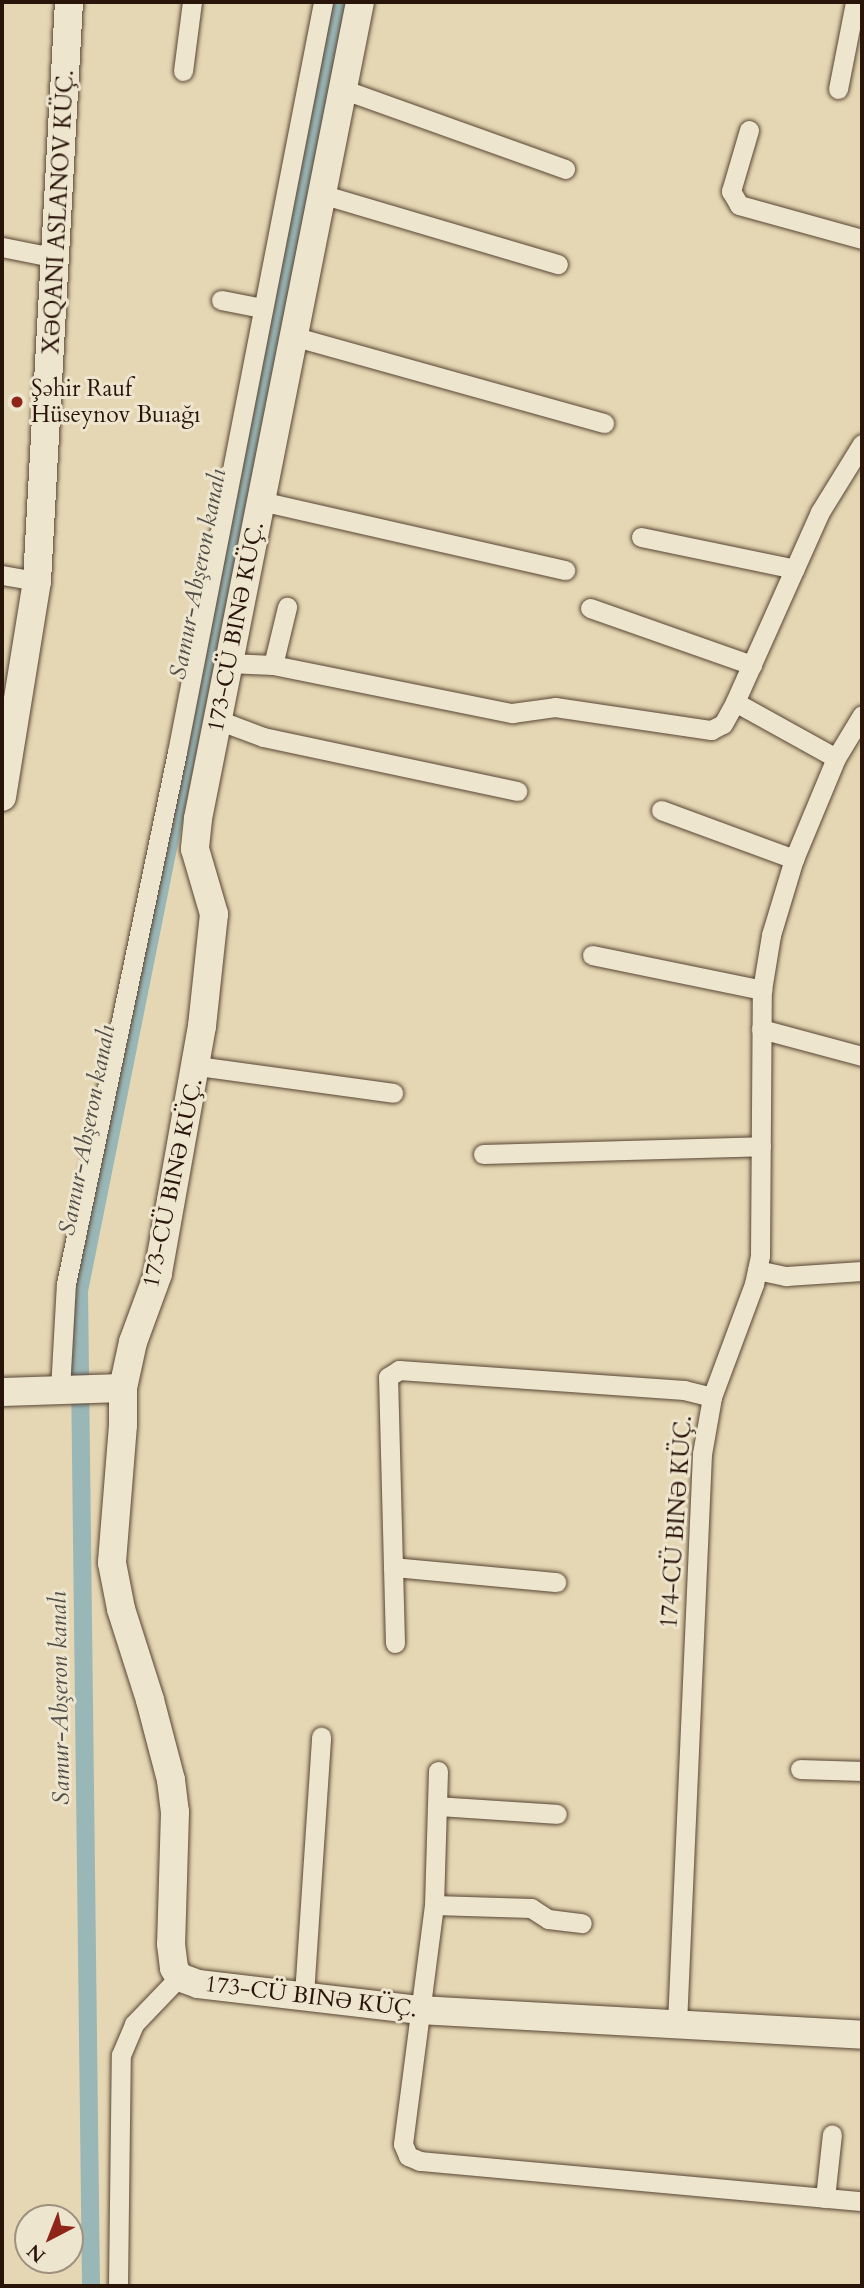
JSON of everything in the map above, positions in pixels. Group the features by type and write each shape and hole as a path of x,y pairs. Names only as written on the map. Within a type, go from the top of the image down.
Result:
{"street":[{"name":"XƏQANI ASLANOV KÜÇ.","path":"2,797 37,581 57,258 69,2"},
{"path":"183,71 192,2"},
{"path":"60,1390 66,1284 177,752 323,2"},
{"name":"173-CÜ BINƏ KÜÇ.","path":"360,2 292,336 195,849 214,914 197,1066 158,1274 133,1342 123,1388 123,1425 112,1563 121,1609 150,1700 171,1780 175,1849 171,1944 174,1968 180,1978 198,1984 420,2010 862,2035"},
{"path":"838,89 855,2"},
{"path":"342,89 565,169"},
{"path":"749,130 731,191 739,205 862,239"},
{"path":"321,194 558,264"},
{"path":"2,247 57,258"},
{"path":"221,300 262,308"},
{"path":"292,336 604,423"},
{"path":"229,663 273,666 512,713 555,707 711,730 723,724 735,702 820,512 862,444"},
{"path":"261,501 565,570"},
{"path":"641,537 795,569"},
{"path":"2,575 37,581"},
{"path":"273,666 287,607"},
{"path":"590,608 752,665"},
{"path":"735,702 836,758"},
{"name":"174-CÜ BINƏ KÜÇ.","path":"677,2024 702,1454 712,1397 757,1270 762,990 771,935 794,859 836,758 862,715"},
{"path":"218,720 263,737 517,791"},
{"path":"661,810 794,859"},
{"path":"592,955 762,990"},
{"path":"761,1029 862,1056"},
{"path":"197,1066 393,1093"},
{"path":"483,1153 761,1146"},
{"path":"757,1270 786,1276 862,1270"},
{"path":"395,1643 388,1377 399,1370 684,1390 712,1397"},
{"path":"2,1392 123,1388"},
{"path":"393,1567 556,1582"},
{"path":"304,1995 321,1737"},
{"path":"800,1769 862,1771"},
{"path":"438,1772 434,1905 403,2144 408,2156 420,2161 862,2201"},
{"path":"437,1806 557,1814"},
{"path":"434,1905 531,1908 548,1919 582,1923"},
{"path":"118,2286 121,2055 134,2024 180,1978"},
{"path":"825,2198 832,2134"}],"waterway":[{"name":"Samur-Abşeron kanalı","path":"91,2286 79,1291 338,2"}],"place":[{"name":"Şəhir Rauf Hüseynov Buıağı","path":"17,402"}]}
